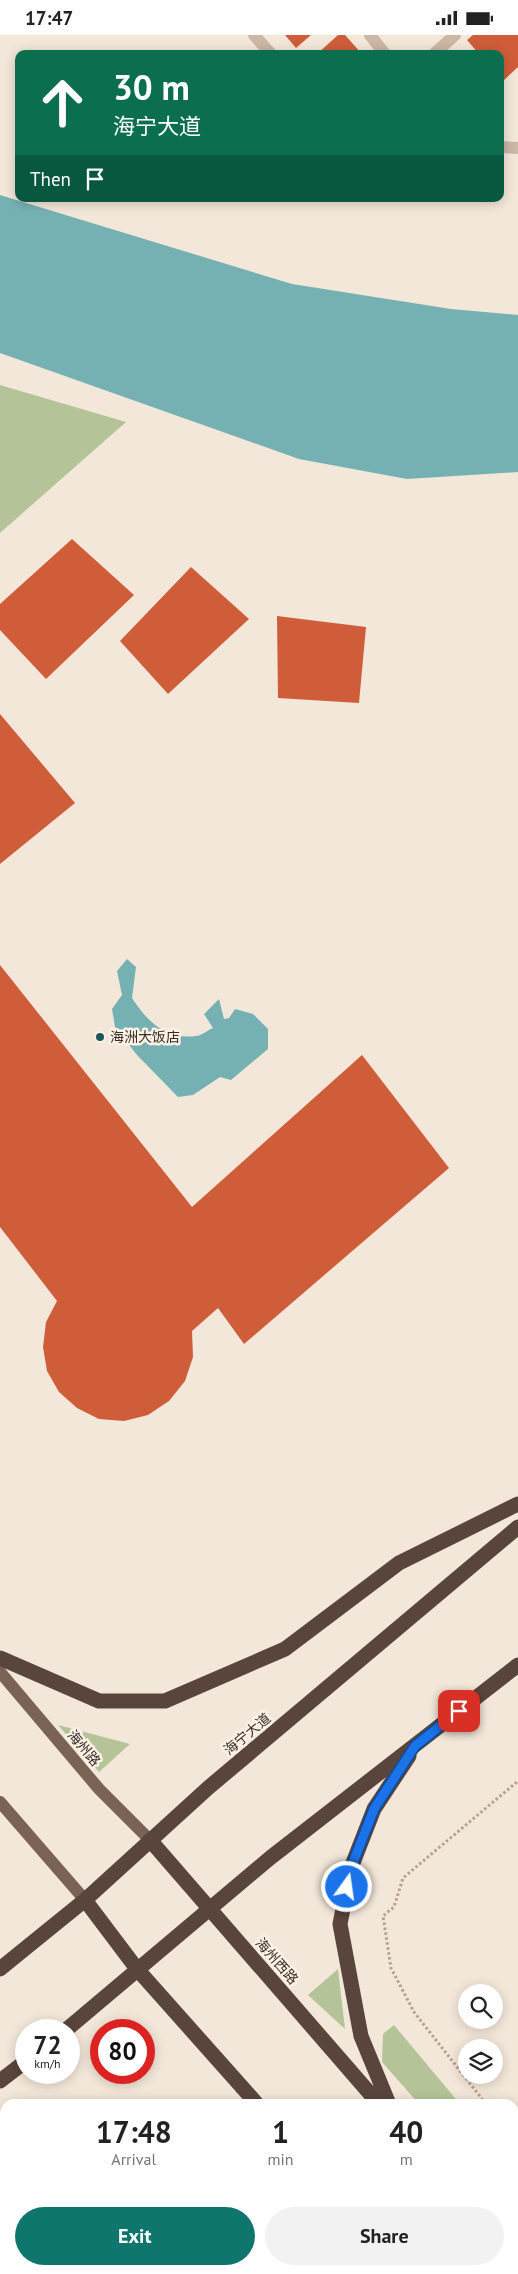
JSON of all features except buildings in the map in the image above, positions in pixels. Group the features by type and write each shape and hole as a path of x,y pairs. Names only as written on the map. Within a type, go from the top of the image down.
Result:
{"highway":[{"path":"0,1657 99,1701 165,1701 285,1649 399,1563 518,1503"},
{"name":"海宁大道","path":"0,1969 85,1900 208,1788 518,1527"},
{"path":"79,2019 270,1859 518,1665"},
{"path":"387,2099 361,2035 340,1924 351,1868 374,1809 415,1746"},
{"name":"海州西路","path":"150,1840 375,2099"},
{"path":"85,1900 137,1969 253,2099"},
{"path":"0,2081 15,2069"}],"main road":[{"name":"海州路","path":"0,1672 99,1789 150,1840"},
{"path":"0,1802 85,1900"}],"street":[{"path":"254,35 267,50"},
{"path":"370,35 383,50"},
{"path":"438,50 455,35"},
{"path":"504,147 518,148"}],"path":[{"path":"482,2099 414,2012 391,1969 384,1916 394,1907 403,1878 518,1781"}],"green space":[{"path":"0,385 126,422 0,533"},
{"path":"58,1725 130,1744 99,1772"},
{"path":"338,1969 345,2029 308,1995"},
{"path":"394,2025 456,2099 415,2099 382,2062 383,2034"}],"water":[{"path":"0,195 15,200 15,202 23,202 292,284 451,309 518,315 518,472 407,479 299,459 0,353"},
{"path":"127,959 136,967 132,998 144,1014 158,1027 175,1035 200,1035 213,1028 204,1014 219,999 224,1019 229,1018 235,1009 253,1014 268,1029 268,1049 231,1080 220,1077 193,1095 178,1097 137,1055 115,1027 112,1009 122,995 117,971"}],"place":[{"name":"海洲大饭店","path":"100,1037"}],"route":[{"path":"347,1887 351,1868 374,1809 415,1746 459,1711"}]}
